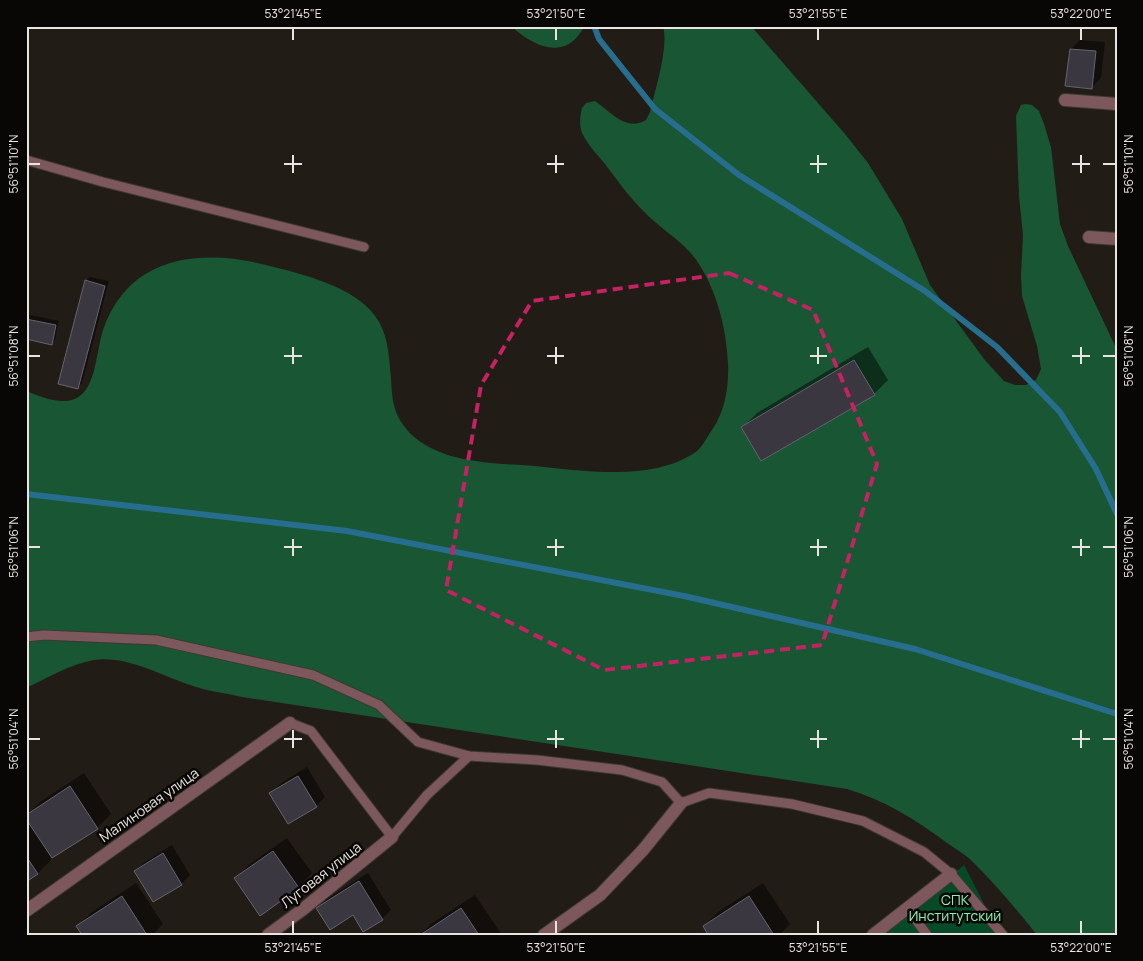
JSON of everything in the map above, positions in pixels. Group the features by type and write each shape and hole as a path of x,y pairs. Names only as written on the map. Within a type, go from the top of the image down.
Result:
{"street":[{"path":"1065,100 1117,104"},
{"path":"1089,237 1117,239"},
{"name":"Малиновая улица","path":"26,911 290,723"},
{"path":"544,935 600,895 644,850 681,803"},
{"name":"Луговая улица","path":"268,935 392,837"},
{"path":"873,935 951,874"}],"lane":[{"path":"26,160 103,182 364,247"},
{"path":"26,637 44,635 156,640 313,675 379,705 418,742 469,756 537,760 622,770 662,782 681,803 709,793 792,804 863,821 924,852 951,874 1003,935"},
{"path":"290,723 311,731 392,837 427,795 469,756"},
{"path":"908,909 927,935"}],"highlighted area":[{"path":"729,273 813,310 877,464 822,645 604,670 446,590 481,385 532,301"}],"green space":[{"path":"511,26 585,26 569,44 553,48 530,40"},
{"path":"663,26 751,26 868,163 902,219 930,285 984,359 1004,381 1015,385 1026,385 1036,380 1041,369 1037,346 1022,296 1023,235 1019,196 1016,116 1021,105 1025,104 1032,105 1039,111 1051,147 1060,224 1068,246 1117,350 1117,935 1037,935 999,889 964,855 899,811 861,793 847,789 242,697 196,687 143,667 118,660 106,659 85,662 26,688 26,391 61,401 75,399 81,395 93,374 103,330 115,304 132,285 151,271 173,262 197,258 248,261 318,280 347,292 360,301 371,311 385,335 393,403 398,416 413,436 440,452 487,463 619,472 661,467 680,461 699,449 720,415 728,381 728,363 723,323 715,297 693,255 634,201 587,141 582,133 580,124 582,108 586,103 595,101 625,122 632,124 646,120 650,112 663,57"},
{"name":"СПК Институтский","path":"964,865 1000,935 880,935"}],"building":[{"path":"1070,49 1096,51 1092,89 1065,86"},
{"path":"85,280 105,286 78,389 58,384"},
{"path":"26,319 56,325 52,345 26,339"},
{"path":"854,360 875,395 761,461 741,427"},
{"path":"298,776 317,807 288,824 269,793"},
{"path":"70,786 98,829 52,858 26,819 26,815"},
{"path":"273,851 299,888 260,916 234,878"},
{"path":"163,853 182,885 153,902 134,871"},
{"path":"26,856 38,874 26,882"},
{"path":"359,881 383,920 363,932 353,915 330,930 316,908"},
{"path":"122,896 147,935 82,935 76,926"},
{"path":"749,896 774,935 708,935 703,926"},
{"path":"461,908 479,935 420,935"}],"waterway":[{"path":"594,26 599,39 655,109 739,175 925,291 997,347 1060,412 1096,469 1117,514"},
{"path":"26,494 347,531 684,596 915,649 1117,714"}]}
